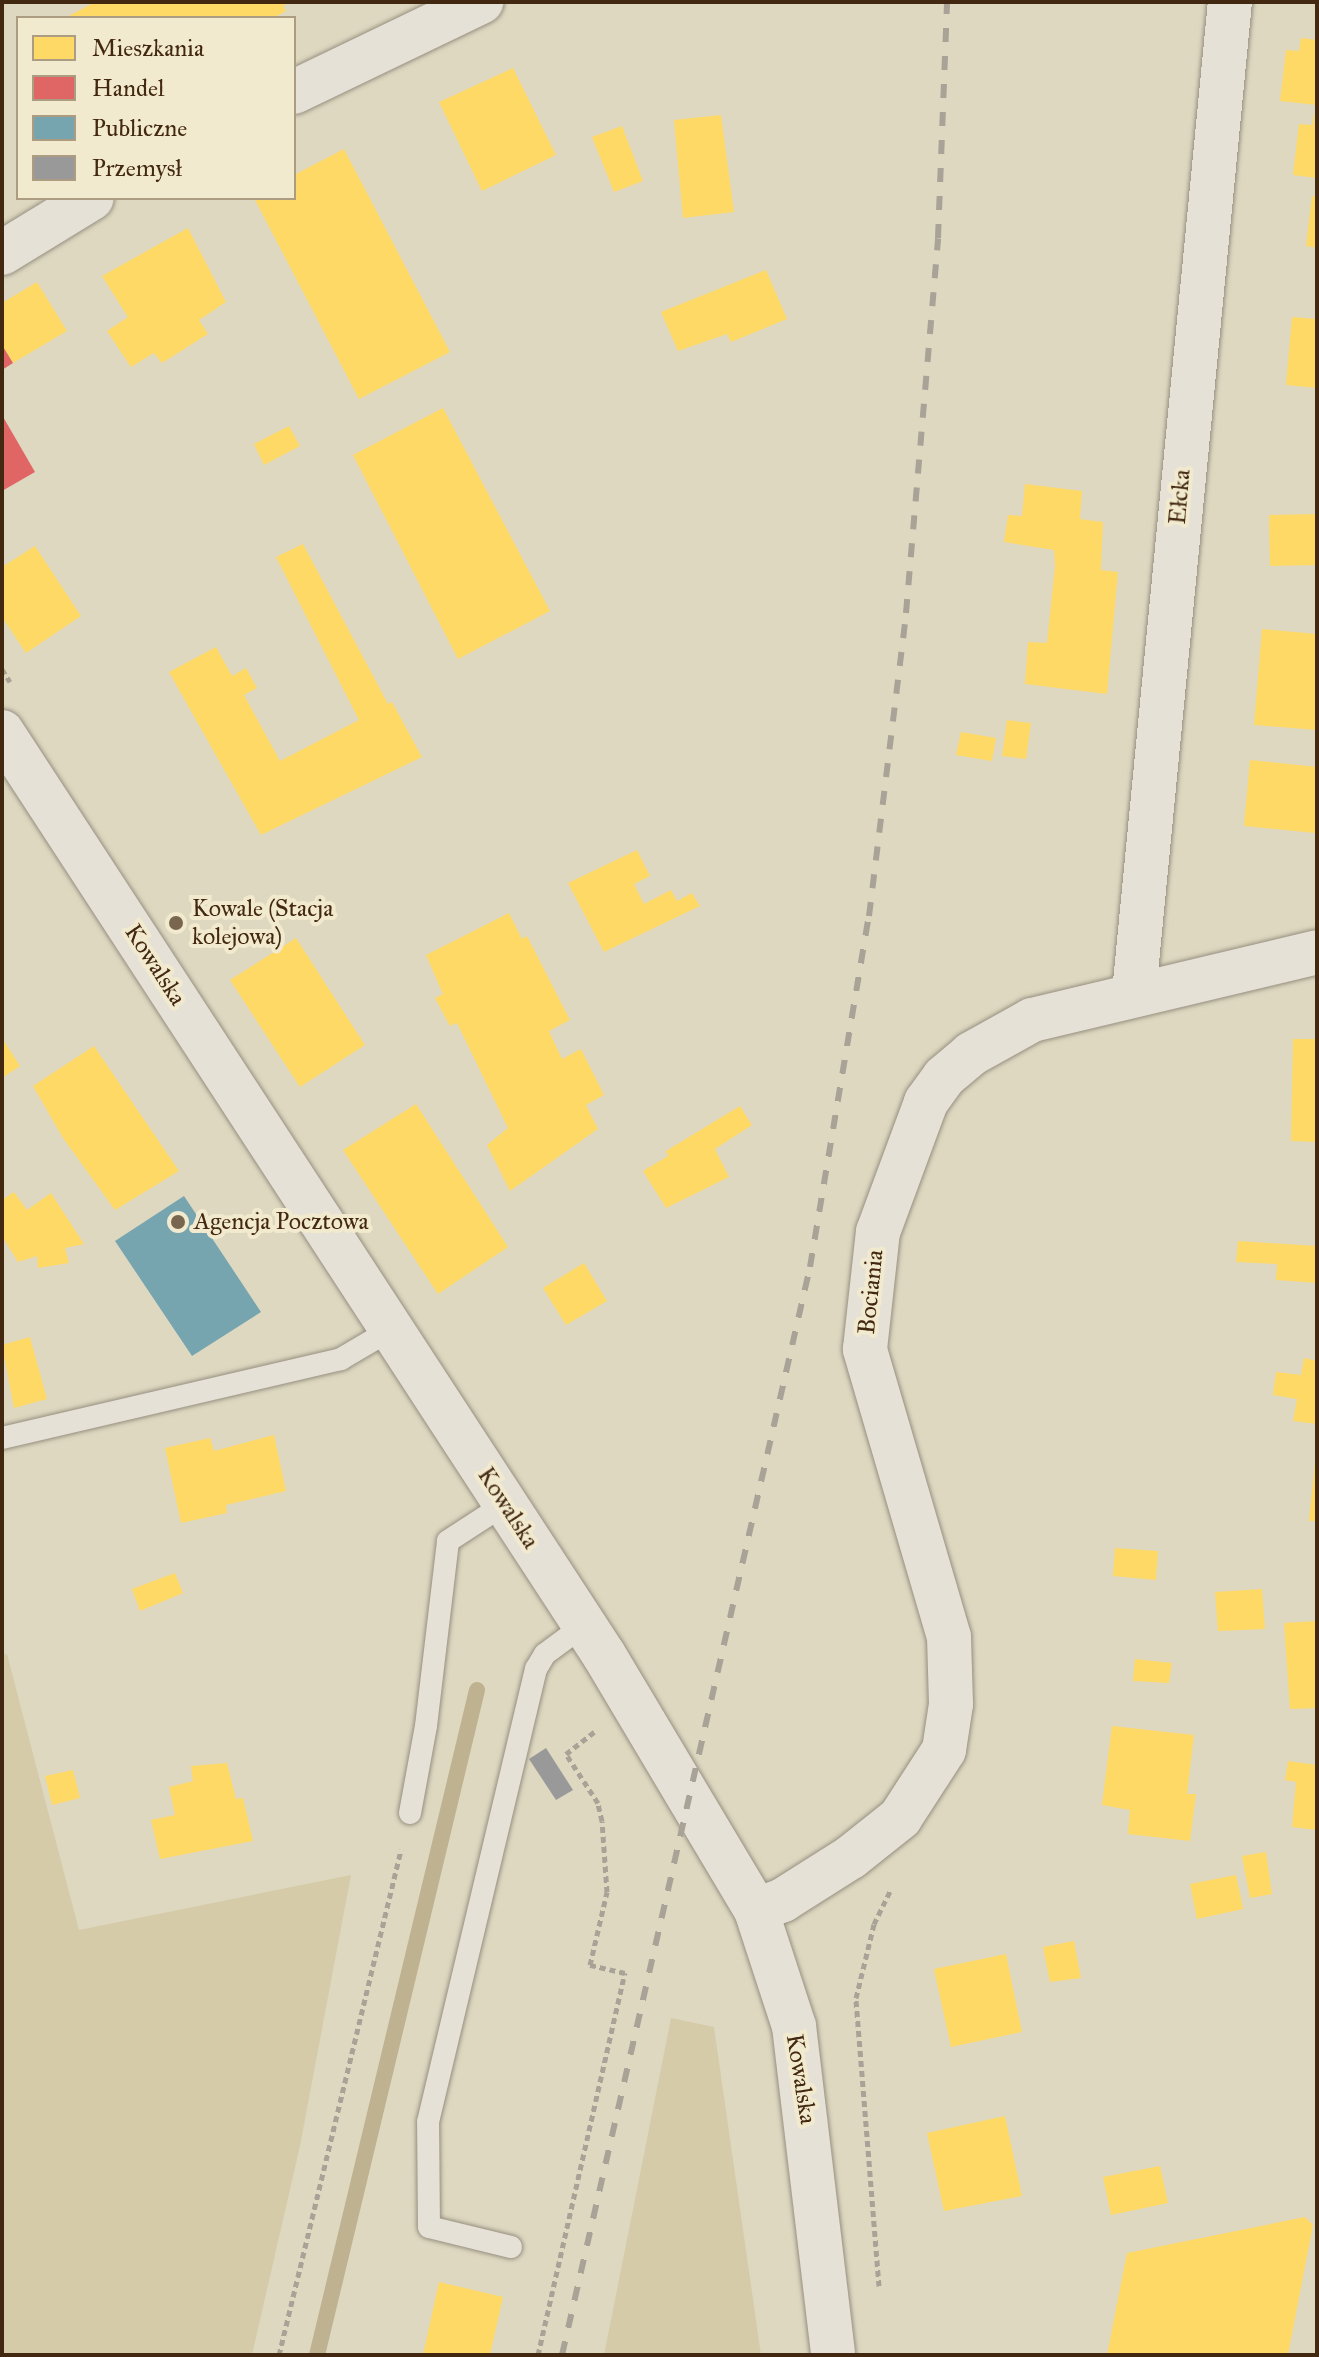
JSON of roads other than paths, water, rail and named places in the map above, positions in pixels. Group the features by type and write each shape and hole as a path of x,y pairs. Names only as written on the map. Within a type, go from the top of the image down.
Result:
{"street":[{"path":"296,91 481,2"},
{"name":"Ełcka","path":"1134,993 1230,2"},
{"path":"2,253 89,200"},
{"name":"Kowalska","path":"2,732 505,1504 756,1910 794,2026 833,2355"},
{"name":"Bociania","path":"756,1910 790,1896 871,1842 900,1818 924,1789 944,1750 951,1704 949,1637 865,1349 878,1232 912,1130 944,1077 1011,1029 1134,993 1317,952"}],"lane":[{"path":"2,1438 341,1359 392,1329"},
{"path":"410,1813 426,1726 448,1541 505,1504"},
{"path":"511,2247 429,2227 428,2122 536,1669 545,1654 583,1626"}],"waterway":[{"path":"317,2355 477,1690"}],"railway":[{"path":"562,2355 810,1267 869,916 906,613 938,238 947,2"}],"place":[{"name":"Kowale (Stacja kolejowa)","path":"176,923"},
{"name":"Agencja Pocztowa","path":"178,1222"}]}
